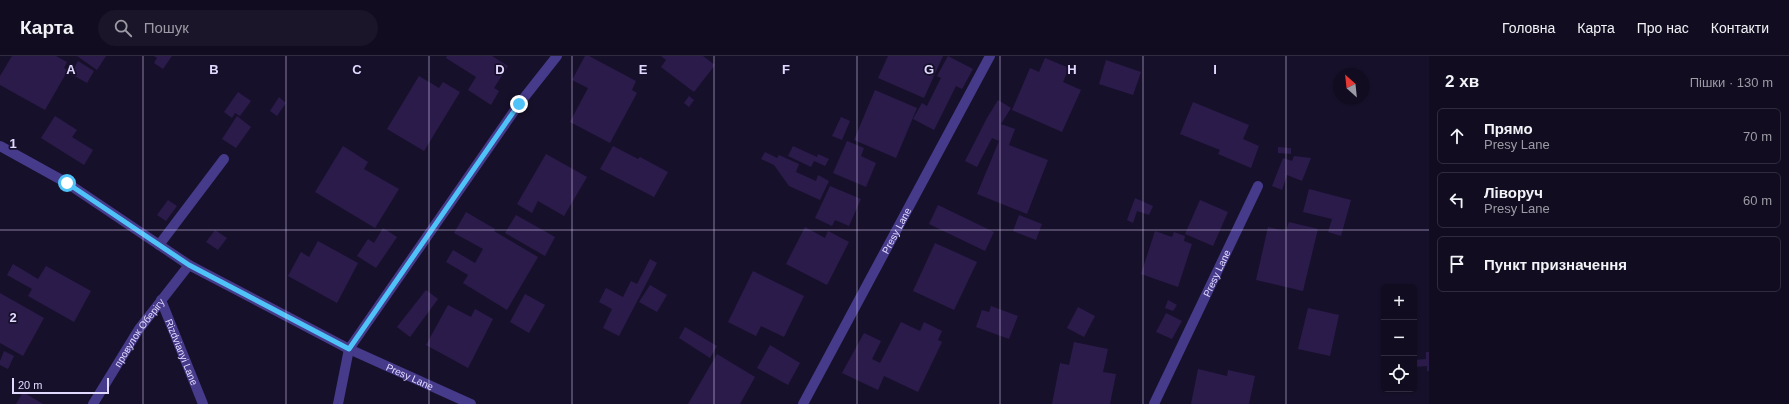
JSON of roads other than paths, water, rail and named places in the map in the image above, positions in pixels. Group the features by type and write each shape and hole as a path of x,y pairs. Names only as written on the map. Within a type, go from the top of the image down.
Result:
{"street":[{"path":"338,404 349,349 519,104 557,56"},
{"name":"Presy Lane","path":"802,404 990,56"},
{"name":"Presy Lane","path":"0,146 67,183 189,265 349,349 471,404"},
{"path":"160,245 224,159"},
{"name":"Presy Lane","path":"1154,404 1258,186"},
{"name":"провулок Оберігу","path":"93,404 139,329 189,265"},
{"name":"Rizdvianyi Lane","path":"162,300 202,404"}]}
